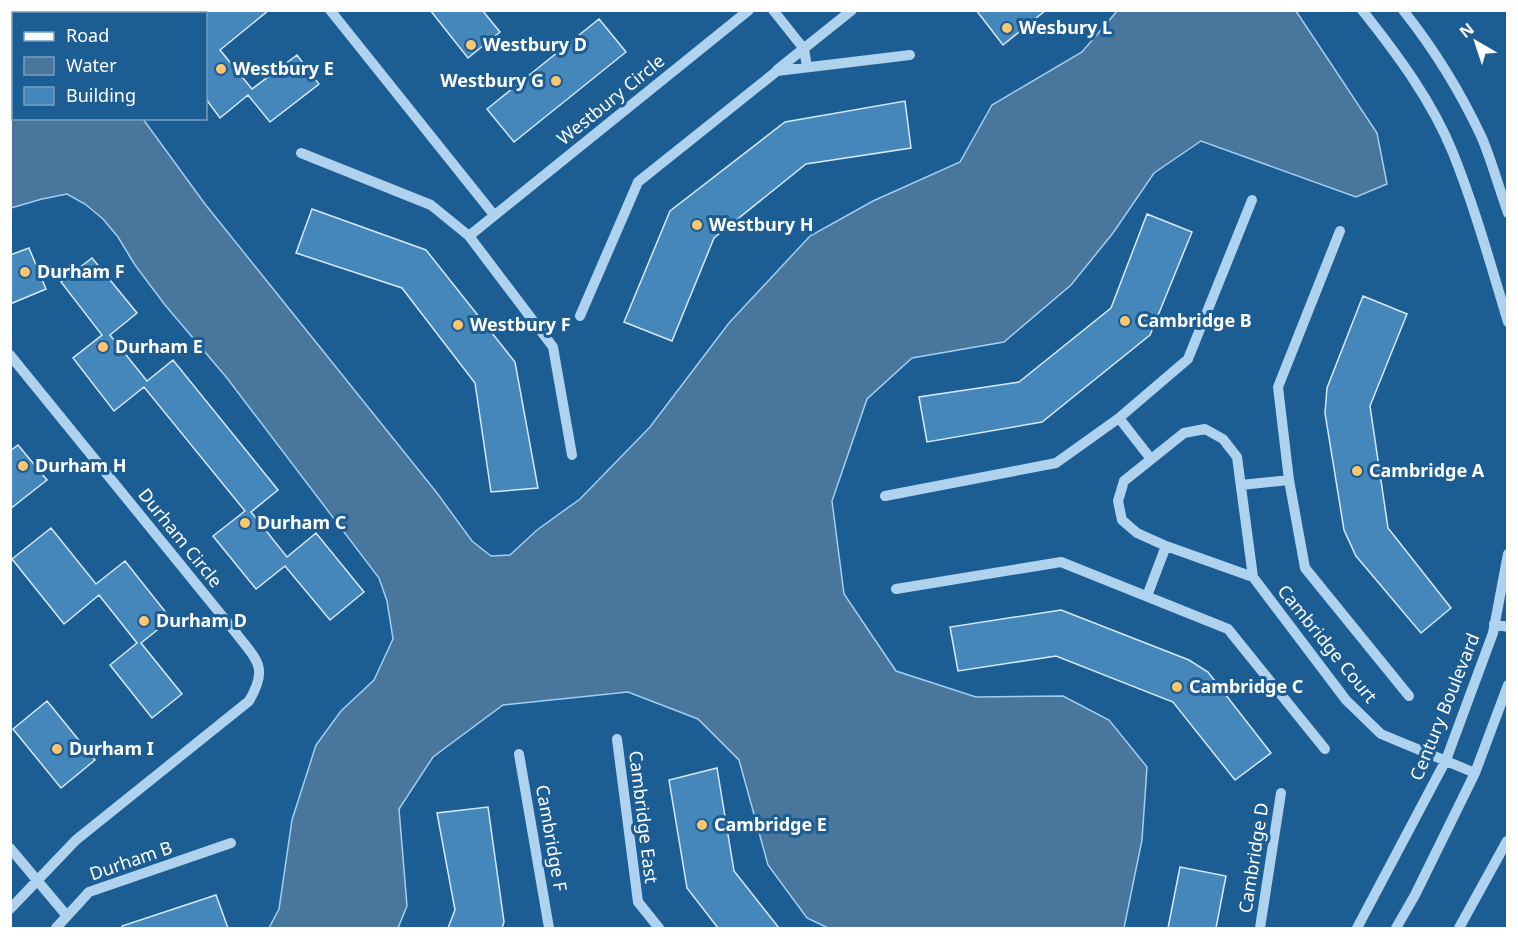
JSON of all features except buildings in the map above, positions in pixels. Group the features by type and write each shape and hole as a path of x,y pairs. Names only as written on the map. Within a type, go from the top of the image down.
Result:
{"street":[{"path":"330,10 494,215"},
{"name":"Westbury Circle","path":"469,236 749,10"},
{"path":"772,10 804,49 807,67"},
{"path":"580,316 638,182 852,10"},
{"path":"1362,10 1394,51 1430,109 1452,152 1488,255 1508,322"},
{"path":"1404,10 1453,84 1482,139 1508,213"},
{"path":"777,71 910,55"},
{"path":"301,153 431,205 469,236 553,347 572,455"},
{"path":"885,496 1056,463 1119,418 1188,359 1252,200"},
{"path":"1340,231 1278,387 1289,480 1305,568 1409,696"},
{"name":"Durham Circle","path":"10,355 236,633 257,661 260,671 258,685 249,701 76,840 10,909"},
{"path":"1119,418 1151,459"},
{"name":"Cambridge Court","path":"1253,577 1166,546 1137,533 1122,520 1118,501 1124,481 1184,433 1205,429 1223,439 1237,458 1253,577 1346,700 1381,734 1475,773"},
{"path":"1240,485 1289,480"},
{"path":"1147,596 1166,546"},
{"name":"Century Boulevard","path":"1357,928 1446,760 1494,624 1508,554"},
{"path":"896,589 1061,562 1228,629 1325,749"},
{"path":"1494,624 1508,627"},
{"path":"1396,928 1415,895 1475,773 1508,685"},
{"name":"Cambridge East","path":"617,739 638,902 659,928"},
{"name":"Cambridge F","path":"519,754 549,928"},
{"name":"Cambridge D","path":"1260,928 1281,793"},
{"path":"1459,928 1507,840"},
{"name":"Durham B","path":"56,928 89,892 231,843"},
{"path":"10,848 66,916"}],"water":[{"path":"1118,10 1296,11 1377,133 1387,184 1356,197 1201,141 1154,173 1113,233 1071,285 1004,342 912,358 867,399 832,501 844,594 896,671 976,697 1063,696 1109,720 1147,767 1142,840 1124,928 828,928 807,918 768,865 739,760 698,719 628,692 503,705 433,757 399,809 407,906 398,928 269,928 279,909 292,820 316,745 341,711 374,680 393,639 387,601 379,578 227,378 165,305 103,219 85,204 67,194 11,208 11,115 12,120 144,120 205,204 437,493 472,541 491,556 510,555 537,530 580,499 650,427 729,323 810,236 873,201 960,162 992,105 1082,52"}],"place":[{"name":"Wesbury L","path":"1007,28"},
{"name":"Westbury D","path":"471,45"},
{"name":"Westbury E","path":"221,69"},
{"name":"Westbury G","path":"556,81"},
{"name":"Westbury H","path":"697,225"},
{"name":"Durham F","path":"25,272"},
{"name":"Cambridge B","path":"1125,321"},
{"name":"Westbury F","path":"458,325"},
{"name":"Durham E","path":"103,347"},
{"name":"Durham H","path":"23,466"},
{"name":"Cambridge A","path":"1357,471"},
{"name":"Durham C","path":"245,523"},
{"name":"Durham D","path":"144,621"},
{"name":"Cambridge C","path":"1177,687"},
{"name":"Durham I","path":"57,749"},
{"name":"Cambridge E","path":"702,825"}]}
